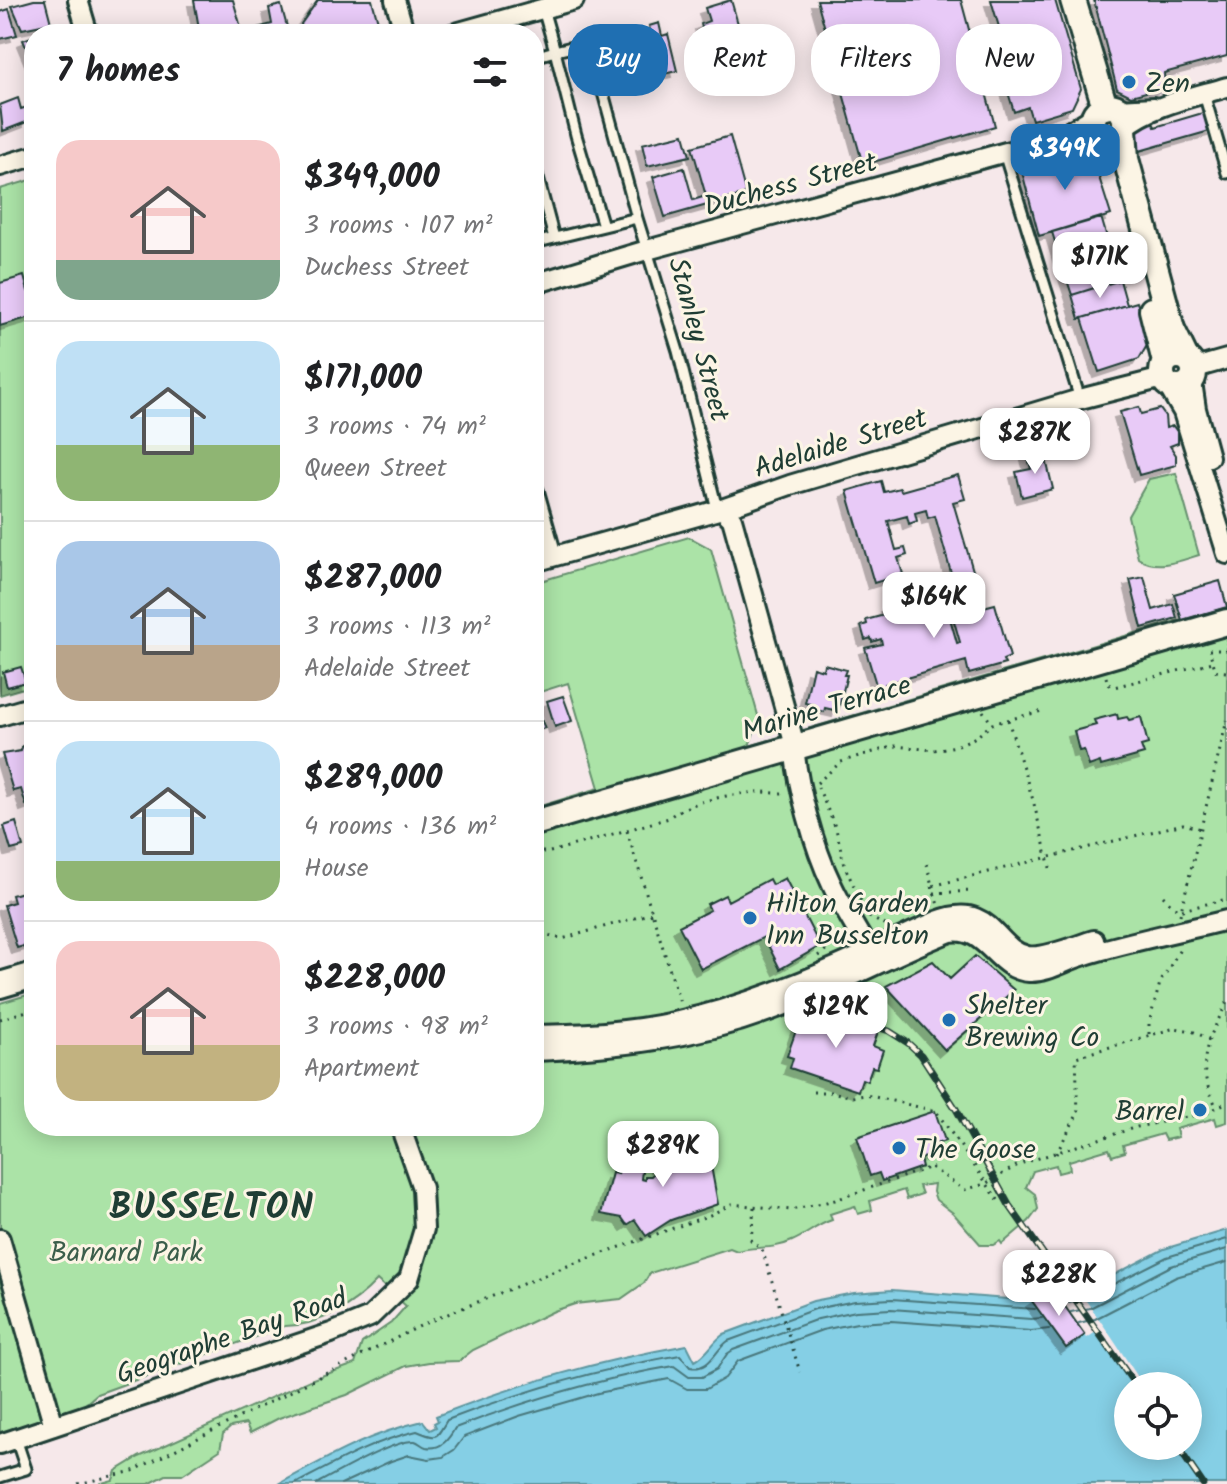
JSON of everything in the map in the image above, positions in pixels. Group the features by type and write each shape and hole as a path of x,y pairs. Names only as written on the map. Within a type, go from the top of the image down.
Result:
{"street":[{"path":"78,0 85,24"},
{"path":"395,0 402,24"},
{"path":"488,24 574,0"},
{"path":"1073,0 1110,123 1124,150 1172,329 1183,412 1227,554"},
{"name":"Duchess Street","path":"544,281 1061,137 1227,87"},
{"path":"0,166 24,159"},
{"name":"Adelaide Street","path":"544,559 722,509 790,485 1080,399 1227,359"},
{"path":"1177,371 1196,409 1227,519"},
{"name":"Stanley Street","path":"722,509 732,519 822,862 862,921 872,958"},
{"name":"Marine Terrace","path":"544,833 1227,622"},
{"name":"Marine Terrace","path":"544,820 1104,669 1227,640"},
{"path":"0,716 24,709"},
{"path":"544,1050 609,1047 678,1037 767,1012 945,918 965,916 985,923 1014,950 1032,957 1227,907"},
{"path":"1181,920 1227,920"},
{"path":"544,1034 622,1030 674,1022 762,998 872,958"},
{"path":"0,985 24,978"},
{"name":"Geographe Bay Road","path":"8,1442 370,1317 409,1279 424,1229 422,1188 404,1136"},
{"path":"0,1239 54,1426"}],"lane":[{"path":"543,9 603,226"},
{"name":"Stanley Street","path":"555,51 585,44 592,52 637,218 678,351 715,501 722,509"},
{"path":"544,54 555,51"},
{"path":"1204,94 1227,173"},
{"path":"1004,153 1080,399"},
{"path":"544,200 554,238"},
{"path":"544,240 637,218"},
{"path":"0,1477 26,1469 8,1442"}],"path":[{"path":"1227,650 1209,650 1216,671 1227,672"},
{"path":"1104,669 1108,684 1114,687 1213,662"},
{"path":"862,921 836,829 816,784 841,762 859,756 895,746 934,750 956,746 976,737 992,724 1042,711"},
{"path":"1008,720 1050,868"},
{"path":"1149,1034 1160,983 1182,945 1181,920 1227,720"},
{"path":"544,852 669,818 676,810 718,798 757,792 780,794 801,787"},
{"path":"932,886 1183,824 1201,829"},
{"path":"627,830 682,1007 672,1010"},
{"path":"927,864 940,912"},
{"path":"934,893 973,891"},
{"path":"1163,896 1181,920"},
{"path":"1181,920 1227,899"},
{"path":"544,934 562,939 652,913"},
{"path":"862,921 895,930"},
{"path":"810,962 862,921"},
{"path":"1217,1108 1205,1082 1204,1058 1209,1039 1227,1002"},
{"path":"0,1019 24,1012"},
{"path":"1056,1154 1078,1113 1076,1057 1175,1028 1209,1039"},
{"path":"813,1092 832,1092 852,1097 866,1095 936,1111 1001,1204"},
{"path":"78,1484 133,1471 428,1322 732,1204 791,1210 864,1191 931,1167 964,1190 985,1184 1020,1164 1137,1127 1207,1113 1227,1102"},
{"path":"755,1205 751,1240 762,1249 800,1372"}],"green space":[{"path":"24,182 24,688 0,695 0,189"},
{"path":"1176,473 1199,555 1168,564 1145,562 1138,558 1128,516 1149,479"},
{"name":"Barnard Park","path":"689,537 711,549 759,719 749,746 1227,606 1227,1122 1217,1125 1215,1118 1176,1129 1178,1137 1165,1140 1162,1134 1123,1145 1125,1152 1112,1156 1109,1149 1069,1161 1070,1170 1058,1173 1056,1165 1033,1171 1026,1187 1035,1194 1038,1209 1002,1244 1000,1241 993,1245 981,1245 953,1213 936,1200 934,1184 919,1186 922,1194 907,1199 904,1190 870,1201 872,1210 858,1214 855,1206 830,1214 832,1220 785,1244 737,1251 730,1248 650,1273 644,1283 621,1299 575,1304 554,1311 473,1350 459,1361 406,1366 347,1395 279,1418 250,1433 246,1424 231,1427 223,1434 220,1450 182,1475 166,1475 149,1484 98,1484 113,1480 116,1471 139,1457 310,1380 355,1364 362,1343 391,1323 406,1306 377,1280 347,1306 323,1318 285,1326 97,1394 83,1406 0,1434 0,1003 24,996 24,1136 544,1136 544,805 599,788 568,683 544,691 544,580"}],"water":[{"path":"1227,1230 1227,1484 279,1484 367,1439 423,1421 430,1430 436,1427 436,1416 560,1374 687,1345 695,1361 724,1334 813,1301 892,1290 1032,1301 1083,1291 1164,1249"}],"pier":[{"path":"1077,1288 1135,1372 1123,1372 1096,1332 1087,1338 1085,1335 1066,1348 1032,1301 1040,1296"}],"building":[{"path":"45,0 51,23 24,24 22,29 12,6"},
{"path":"194,0 233,0 240,24 198,24"},
{"path":"318,0 372,0 379,24 301,24"},
{"path":"731,0 738,24 701,24 709,21 705,8"},
{"path":"817,0 961,0 967,24 956,24 956,96 987,96 995,126 863,165 844,96 940,96 940,24 824,24"},
{"path":"991,0 1055,0 1081,89 1072,108 1032,120 1028,107 1014,112 1009,96 1062,96 1062,24 998,24"},
{"path":"1094,0 1227,0 1227,56 1164,73 1165,87 1131,96 1117,89"},
{"path":"281,5 286,24 272,24 269,8"},
{"path":"9,9 17,35 0,39 0,12"},
{"path":"668,34 677,71 668,73"},
{"path":"18,98 21,109 24,108 24,123 3,131 0,105"},
{"path":"1206,112 1213,130 1136,152 1129,132 1152,120 1155,127"},
{"path":"684,134 690,156 647,166 642,144"},
{"path":"730,136 746,194 665,217 653,177 684,168 693,200 706,196 692,147"},
{"path":"1085,148 1091,152 1111,215 1039,236 1021,168"},
{"path":"1101,217 1111,251 1062,265 1052,232"},
{"path":"1111,251 1120,280 1072,295 1062,265"},
{"path":"24,276 24,319 0,326 0,283"},
{"path":"1120,280 1127,305 1079,319 1072,295"},
{"path":"1137,302 1149,342 1139,359 1099,372 1082,318"},
{"path":"1139,407 1141,414 1160,409 1165,416 1166,428 1173,426 1178,433 1178,443 1170,446 1176,455 1176,465 1139,475 1120,412"},
{"path":"1044,451 1053,489 1022,497 1016,472 1031,469 1027,455"},
{"path":"958,475 965,499 953,502 976,581 955,587 935,516 928,518 926,510 915,513 917,521 909,524 907,516 888,521 896,550 905,548 907,555 898,558 903,574 874,583 847,491 881,481 884,492 900,488 901,491"},
{"path":"1144,577 1153,610 1173,604 1177,618 1142,628 1130,580"},
{"path":"1220,581 1227,607 1182,620 1174,594"},
{"path":"965,588 972,610 995,604 1010,657 1003,660 1005,664 969,674 966,661 885,684 886,688 878,691 865,648 882,644 881,639 872,642 871,638 865,640 861,626 867,624 866,620 888,614 886,607 897,603 900,615 937,601 942,617 949,615 957,643 960,642 946,593"},
{"path":"824,664 846,670 838,711 825,708 824,712 814,709 815,705 805,703 813,667 823,670"},
{"path":"21,667 24,683 7,687 3,672"},
{"path":"563,696 572,721 555,727 547,701"},
{"path":"1117,714 1118,719 1141,717 1148,744 1141,746 1144,754 1101,766 1100,762 1089,766 1084,750 1079,751 1074,731 1096,725 1094,720"},
{"path":"22,746 24,799 21,789 13,791 2,754 21,751"},
{"path":"16,822 23,847 11,850 4,826"},
{"name":"Hilton Garden Inn Busselton","path":"785,878 820,946 780,969 764,937 701,969 679,926 710,910 707,904 725,895 728,901 769,879 772,885"},
{"path":"24,891 24,946 17,948 4,905 14,902 12,895"},
{"name":"Shelter Brewing Co","path":"975,956 1014,990 945,1050 886,986 933,961 950,979"},
{"path":"818,1009 879,1029 873,1046 883,1050 877,1068 872,1067 867,1081 862,1079 858,1091 790,1068 793,1058 787,1056 799,1022 812,1027"},
{"name":"The Goose","path":"935,1111 945,1141 936,1144 938,1152 920,1159 922,1167 882,1181 879,1173 870,1176 857,1137"},
{"path":"679,1136 702,1148 699,1152 711,1166 718,1204 671,1220 646,1236 635,1220 627,1225 622,1218 601,1214 612,1173 618,1174 620,1166 642,1171 641,1179 645,1180 645,1176 655,1172 658,1174 661,1169 656,1166 664,1150 670,1154"},
{"path":"1052,1288 1085,1335 1066,1348 1032,1301"}],"railway":[{"path":"819,1007 889,1031 921,1055 956,1109 1009,1205 1126,1372"},
{"path":"1187,1460 1203,1484"}],"place":[{"name":"Zen","path":"1129,82"},
{"name":"Hilton Garden Inn Busselton","path":"750,918"},
{"name":"Shelter Brewing Co","path":"949,1020"},
{"name":"Barrel","path":"1200,1110"},
{"name":"The Goose","path":"899,1148"}],"district":[{"name":"BUSSELTON","path":"212,1205"}]}
